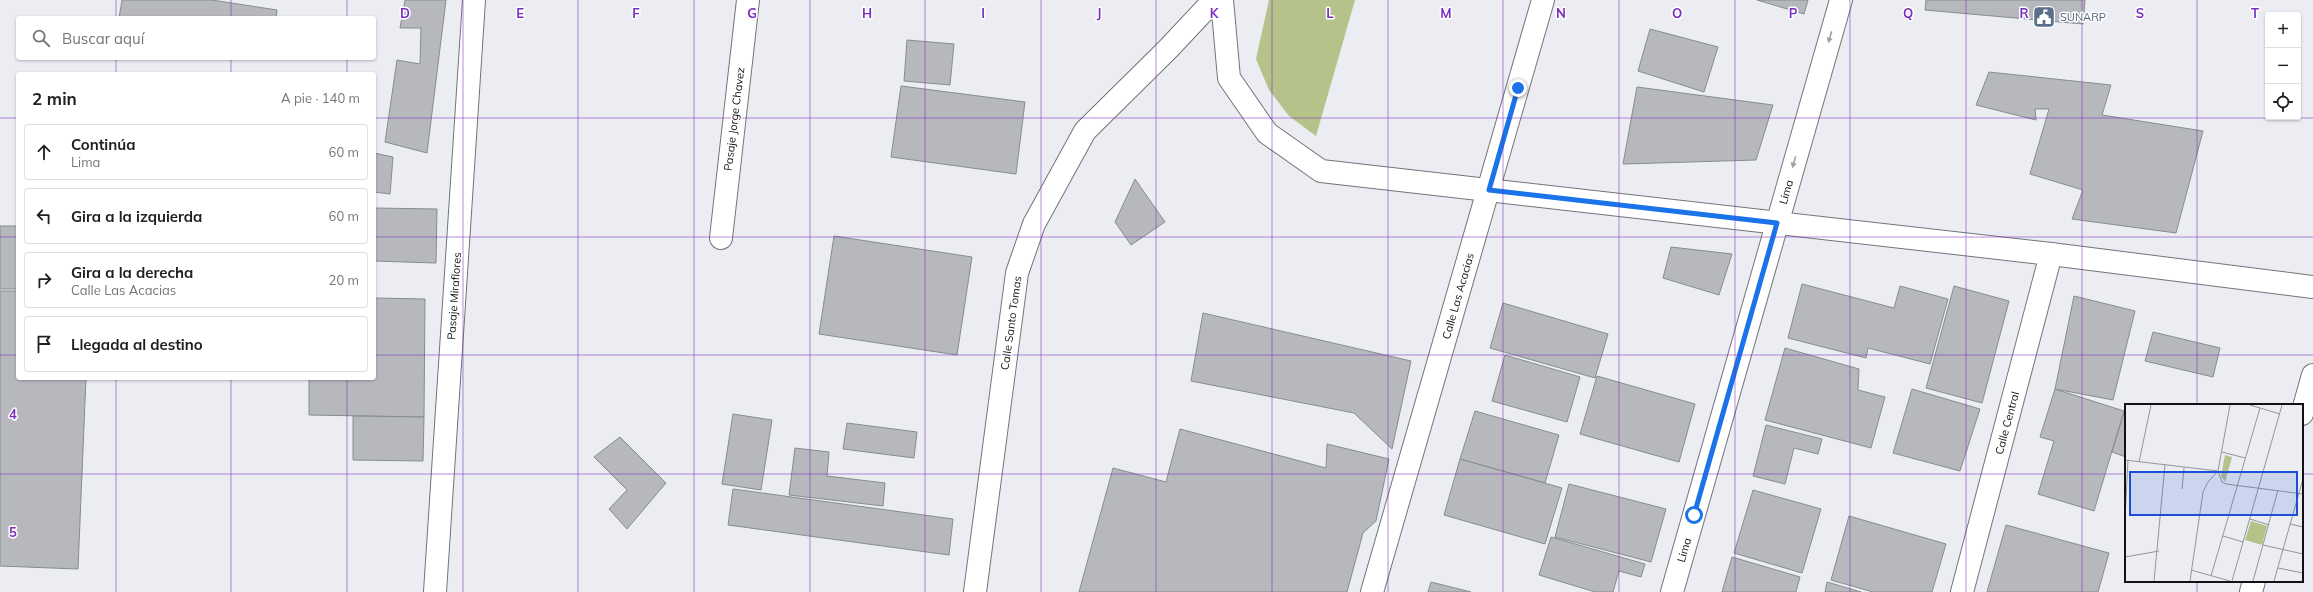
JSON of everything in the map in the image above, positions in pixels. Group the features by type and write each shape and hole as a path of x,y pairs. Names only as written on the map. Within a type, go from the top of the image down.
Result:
{"street":[{"name":"Pasaje Miraflores","path":"435,592 474,0"},
{"name":"Pasaje Jorge Chavez","path":"721,238 748,0"},
{"name":"Calle Santo Tomas","path":"975,592 1017,273 1034,224 1085,131 1168,49 1214,0"},
{"path":"1222,0 1229,78 1267,133 1321,171 2051,254 2313,287"},
{"name":"Calle Las Acacias","path":"1372,592 1543,0"},
{"name":"Lima","path":"1672,592 1841,0"},
{"name":"Calle Central","path":"1962,592 2051,254"},
{"path":"2303,410 2313,375"},
{"path":"2251,592 2254,582"}],"green space":[{"path":"1269,0 1355,0 1316,136 1289,116 1269,90 1256,59"}],"building":[{"path":"122,0 212,0 277,10 276,16 119,16"},
{"path":"405,0 446,0 427,153 385,142 397,60 420,64 421,28 400,28"},
{"path":"1757,0 1808,0 1804,14"},
{"name":"SUNARP","path":"1926,0 2085,0 2083,24 1925,10"},
{"path":"1650,29 1718,47 1704,92 1638,71"},
{"path":"907,40 954,44 950,85 904,81"},
{"path":"1989,72 2111,85 2102,115 2203,131 2176,233 2072,219 2083,190 2030,174 2049,109 2035,109 2036,120 1976,105"},
{"path":"901,86 1025,102 1016,174 891,157"},
{"path":"1637,87 1773,105 1756,160 1623,164"},
{"path":"376,153 393,157 390,194 376,192"},
{"path":"1135,179 1165,222 1131,245 1115,222"},
{"path":"376,208 437,209 436,263 376,261"},
{"path":"0,226 16,226 16,289 0,289"},
{"path":"834,236 972,257 957,355 819,334"},
{"path":"1671,247 1732,254 1719,295 1663,278"},
{"path":"1802,284 1894,308 1900,286 1948,299 1930,364 1868,348 1866,358 1788,338"},
{"path":"1954,286 2009,301 1982,403 1926,388"},
{"path":"0,291 16,291 16,380 86,380 78,569 0,566"},
{"path":"2074,296 2135,311 2113,400 2055,389"},
{"path":"376,298 425,299 424,417 309,415 309,380 376,380"},
{"path":"1503,303 1608,334 1595,378 1490,348"},
{"path":"1203,313 1411,361 1392,449 1354,413 1191,381"},
{"path":"2153,332 2220,348 2213,377 2145,361"},
{"path":"1785,348 1859,369 1858,390 1885,397 1871,448 1765,420"},
{"path":"1505,355 1580,377 1567,422 1492,401"},
{"path":"1597,376 1695,404 1679,462 1580,434"},
{"path":"1912,389 1980,409 1960,471 1893,453"},
{"path":"2055,389 2124,411 2094,511 2038,494 2054,441 2040,437"},
{"path":"2125,409 2125,457 2112,452"},
{"path":"1475,411 1559,435 1545,483 1460,459"},
{"path":"733,414 772,420 761,490 722,484"},
{"path":"353,416 424,417 423,461 353,460"},
{"path":"847,423 917,432 914,458 843,449"},
{"path":"1766,425 1822,439 1818,454 1794,448 1785,484 1753,476"},
{"path":"1180,429 1326,468 1327,444 1389,459 1376,521 1363,533 1347,592 1079,592 1113,468 1166,482"},
{"path":"620,437 666,483 627,529 609,509 627,490 594,457"},
{"path":"795,448 829,452 827,476 885,483 883,506 789,495"},
{"path":"1460,459 1562,488 1545,544 1444,515"},
{"path":"1569,484 1666,509 1651,562 1555,537"},
{"path":"733,489 953,519 949,555 728,525"},
{"path":"1753,490 1821,509 1802,573 1734,553"},
{"path":"1849,516 1946,544 1932,592 1873,592 1831,580"},
{"path":"2006,525 2109,553 2098,592 1987,592"},
{"path":"1551,537 1645,564 1641,577 1619,571 1613,592 1595,592 1539,575"},
{"path":"1732,557 1800,577 1796,592 1722,592"},
{"path":"1431,582 1471,592 1428,592"},
{"path":"1827,582 1861,592 1825,592"}],"place":[{"name":"SUNARP","path":"2044,17"}],"route":[{"path":"1518,88 1489,190 1777,223 1694,515"}]}
